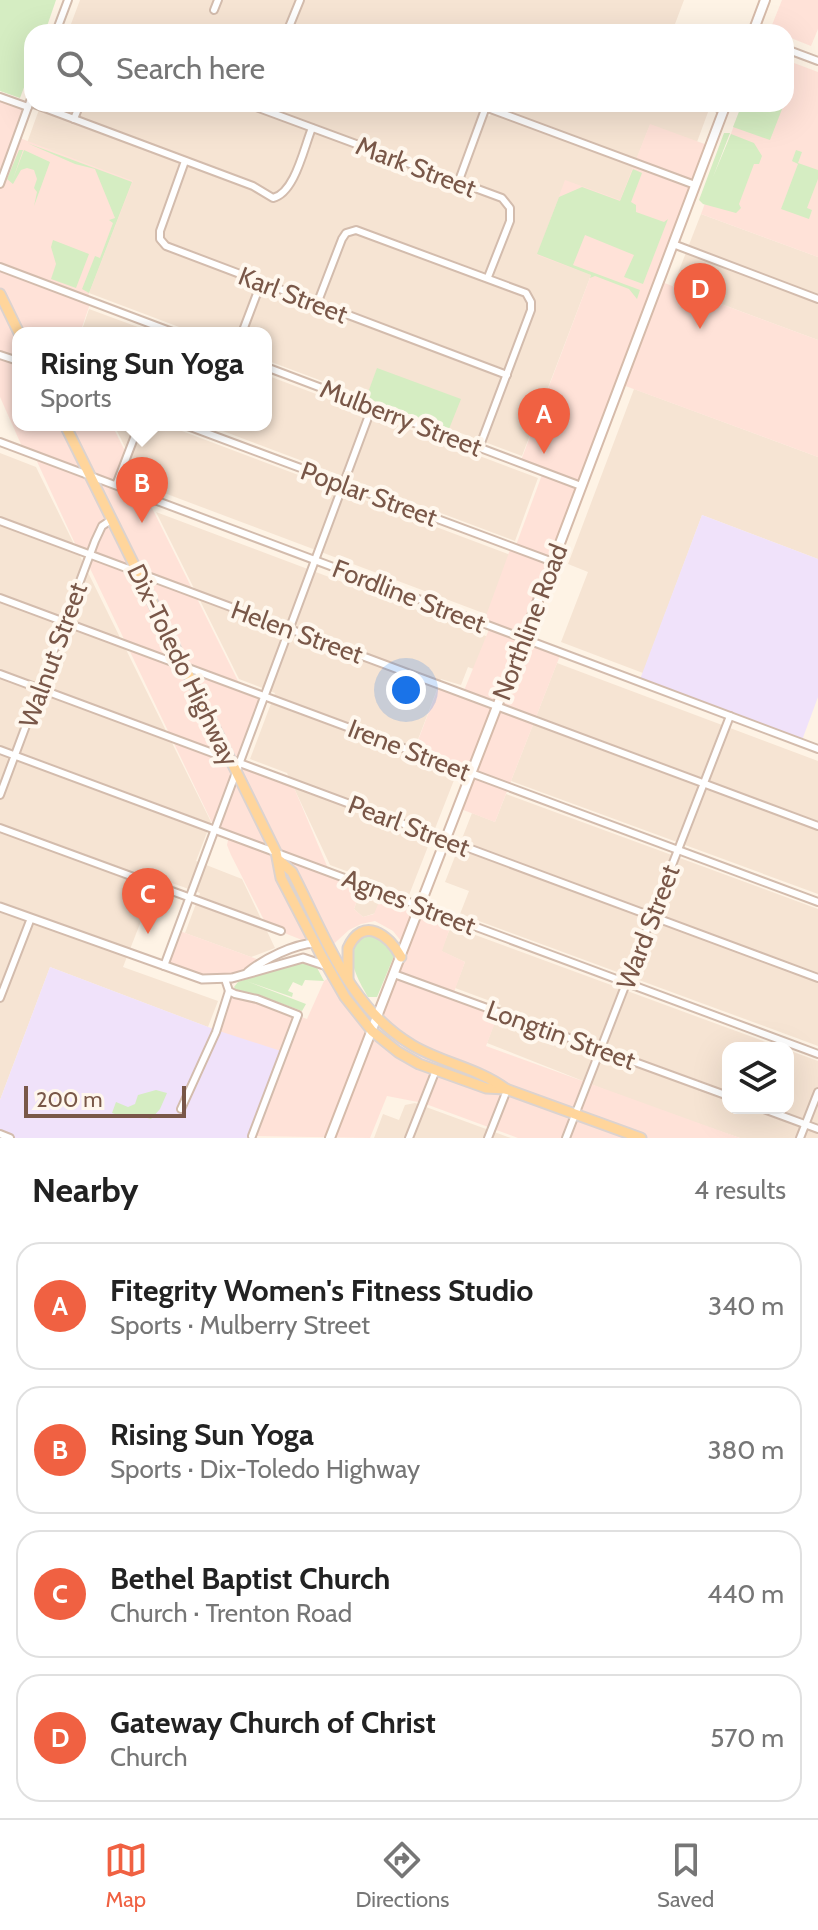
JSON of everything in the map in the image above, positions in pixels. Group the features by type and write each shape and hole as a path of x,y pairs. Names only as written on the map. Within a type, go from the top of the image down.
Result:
{"main road":[{"path":"756,24 765,0"},
{"name":"Northline Road","path":"330,1138 723,112"},
{"path":"0,294 16,327"},
{"name":"Dix-Toledo Highway","path":"68,431 235,765 278,857 281,878 327,966 358,1017 398,1052 436,1070 486,1088 506,1090 641,1138"},
{"name":"Dix-Toledo Highway","path":"278,857 292,872 348,983 376,1019 427,1053 491,1078 506,1090"},
{"path":"348,983 348,948 360,934 370,931 383,934 394,944 401,957"},
{"path":"315,943 327,950 341,971"}],"street":[{"path":"59,24 68,0"},
{"path":"214,10 218,0"},
{"path":"290,24 300,0"},
{"path":"794,52 818,61"},
{"path":"0,97 24,102"},
{"path":"0,184 28,112"},
{"path":"55,112 253,186 268,197 278,197 289,188 312,128"},
{"path":"74,119 77,112"},
{"name":"Mark Street","path":"273,112 502,198 510,208 510,221 488,277"},
{"path":"458,183 480,112"},
{"path":"501,112 695,185"},
{"name":"Karl Street","path":"185,161 160,231 162,241 169,248 507,375"},
{"path":"317,304 342,239 346,233 356,230 524,291 531,302 531,310 479,448"},
{"path":"673,244 818,299"},
{"path":"0,267 157,327"},
{"path":"244,327 261,283"},
{"name":"Mulberry Street","path":"272,369 581,486"},
{"path":"164,966 215,829 235,765 265,696 372,407"},
{"path":"116,485 137,431"},
{"name":"Poplar Street","path":"201,431 553,562"},
{"name":"Fordline Street","path":"0,442 818,749"},
{"name":"Walnut Street","path":"0,795 90,555 102,526 111,520"},
{"name":"Helen Street","path":"0,521 818,826"},
{"name":"Irene Street","path":"0,598 818,902"},
{"name":"Pearl Street","path":"0,674 235,765 818,978"},
{"name":"Ward Street","path":"566,1138 730,716"},
{"name":"Agnes Street","path":"0,750 215,829 278,857 420,906 818,1054"},
{"path":"0,828 281,931"},
{"path":"0,907 202,979 225,979 303,958 327,966"},
{"path":"0,998 31,918"},
{"path":"247,973 292,949 315,943"},
{"name":"Longtin Street","path":"394,974 722,1094"},
{"path":"181,1109 216,1032 229,991 225,979"},
{"path":"229,991 298,1015 252,1136"},
{"path":"409,1138 436,1070"},
{"path":"488,1138 506,1090"},
{"path":"800,1138 818,1092"},
{"path":"778,1114 818,1129"},
{"path":"0,1134 10,1138"}],"shaded area":[{"path":"80,0 684,0 675,24 71,24"},
{"path":"782,0 818,0 818,29 811,46 794,39 794,24 772,24"},
{"path":"794,63 818,72 818,257 701,214 739,112 794,112"},
{"path":"0,97 24,106 26,112 17,137 133,181 87,299 91,301 82,327 12,327 12,424 0,397"},
{"path":"38,112 479,112 490,116 492,112 708,112 697,142 650,125 620,201 565,181 591,275 522,456 272,362 272,327 179,327 89,293 132,181 27,143"},
{"path":"650,124 710,146 659,281 818,340 818,457 620,384 524,638 561,653 495,822 458,808 471,773 414,751 439,685 463,693 490,627 483,624 543,472 520,463 591,275 537,255 565,180 620,200"},
{"path":"701,214 818,257 818,340 673,286"},
{"path":"89,309 138,327 83,327"},
{"path":"272,377 538,478 515,541 223,431 272,431"},
{"path":"634,389 818,457 818,559 702,515 643,673 561,642 588,572 568,564"},
{"path":"15,431 115,431 127,455 117,485 146,496 241,687 265,696 240,763 292,783 330,873 362,885 354,909 363,917 374,914 383,892 453,919 442,951 465,962 453,995 499,1012 486,1046 740,1138 518,1138 423,1103 387,1096 370,1138 252,1136 216,1030 229,991 307,1019 324,981 332,976 372,1030 405,946 393,931 375,921 349,930 327,950 267,926 231,855 227,845 229,835 215,829 87,562 90,555 78,550 34,455 24,451"},
{"path":"117,431 182,431 513,556 491,616 127,479 133,463"},
{"path":"0,453 36,467 211,822 196,861 242,879 275,948 251,957 185,933 200,893 158,878 123,967 218,1001 208,1027 50,967 0,1100"},
{"path":"156,512 507,644 494,676 468,667 461,685 441,679 411,758 456,775 409,895 385,886 376,913 363,917 354,909 365,878 330,865 287,773 250,759 275,693 239,679"},
{"path":"702,515 818,559 818,697 801,743 639,682"},
{"path":"557,663 818,761 818,894 511,781"},
{"path":"506,794 818,909 818,1046 460,914 469,891 445,882 472,813 495,822"},
{"path":"451,926 766,1042 722,1042 722,1114 794,1114 794,1052 818,1061 818,1138 740,1138 641,1104 487,1043 501,1005 455,988 465,962 441,951"},
{"path":"177,930 265,962 220,980 164,966"},
{"path":"50,967 216,1030 284,1052 253,1136 258,1138 10,1138 0,1134 0,1100"},
{"path":"415,1103 511,1138 374,1138 383,1114 399,1120 405,1105"}],"green space":[{"path":"0,0 56,0 48,24 24,24 24,87 20,98 0,91"},
{"path":"739,112 781,112 770,140 733,127"},
{"path":"724,133 730,133 713,177 731,134 754,143 762,156 759,164 754,164 739,204 741,208 736,213 703,204 699,200"},
{"path":"27,143 132,182 89,293 82,289 95,256 100,258 113,223 109,220 115,218 95,169 75,164"},
{"path":"19,150 23,150 13,179 24,150 50,162 34,206 37,179 34,170 21,170 13,184 7,179"},
{"path":"796,150 802,152 798,163 818,170 818,179 807,208 812,210 809,219 781,209 798,164 792,161"},
{"path":"633,169 642,173 631,202 636,205 636,212 664,222 668,219 643,284 624,277 634,255 585,235 573,265 640,290 637,299 629,289 595,276 590,278 591,275 537,254 559,197 582,187 620,201"},
{"path":"53,240 89,254 76,288 51,279 56,264 51,247"},
{"path":"377,368 461,399 449,429 366,398"},
{"path":"376,933 394,949 394,956 377,997 368,997 354,969 352,951 364,937"},
{"path":"301,961 315,964 324,981 305,980 302,986 293,982 288,991 293,993 292,997 246,981 306,1004 302,1011 261,996 238,993 234,987 238,982"},
{"path":"156,1090 167,1093 160,1109 151,1119 112,1113 116,1102 128,1107 135,1104 138,1095"}],"place":[{"name":"Gateway Church of Christ","path":"700,329"},
{"name":"Fitegrity Women's Fitness Studio","path":"544,454"},
{"name":"Rising Sun Yoga","path":"142,523"},
{"name":"Bethel Baptist Church","path":"148,934"}]}
